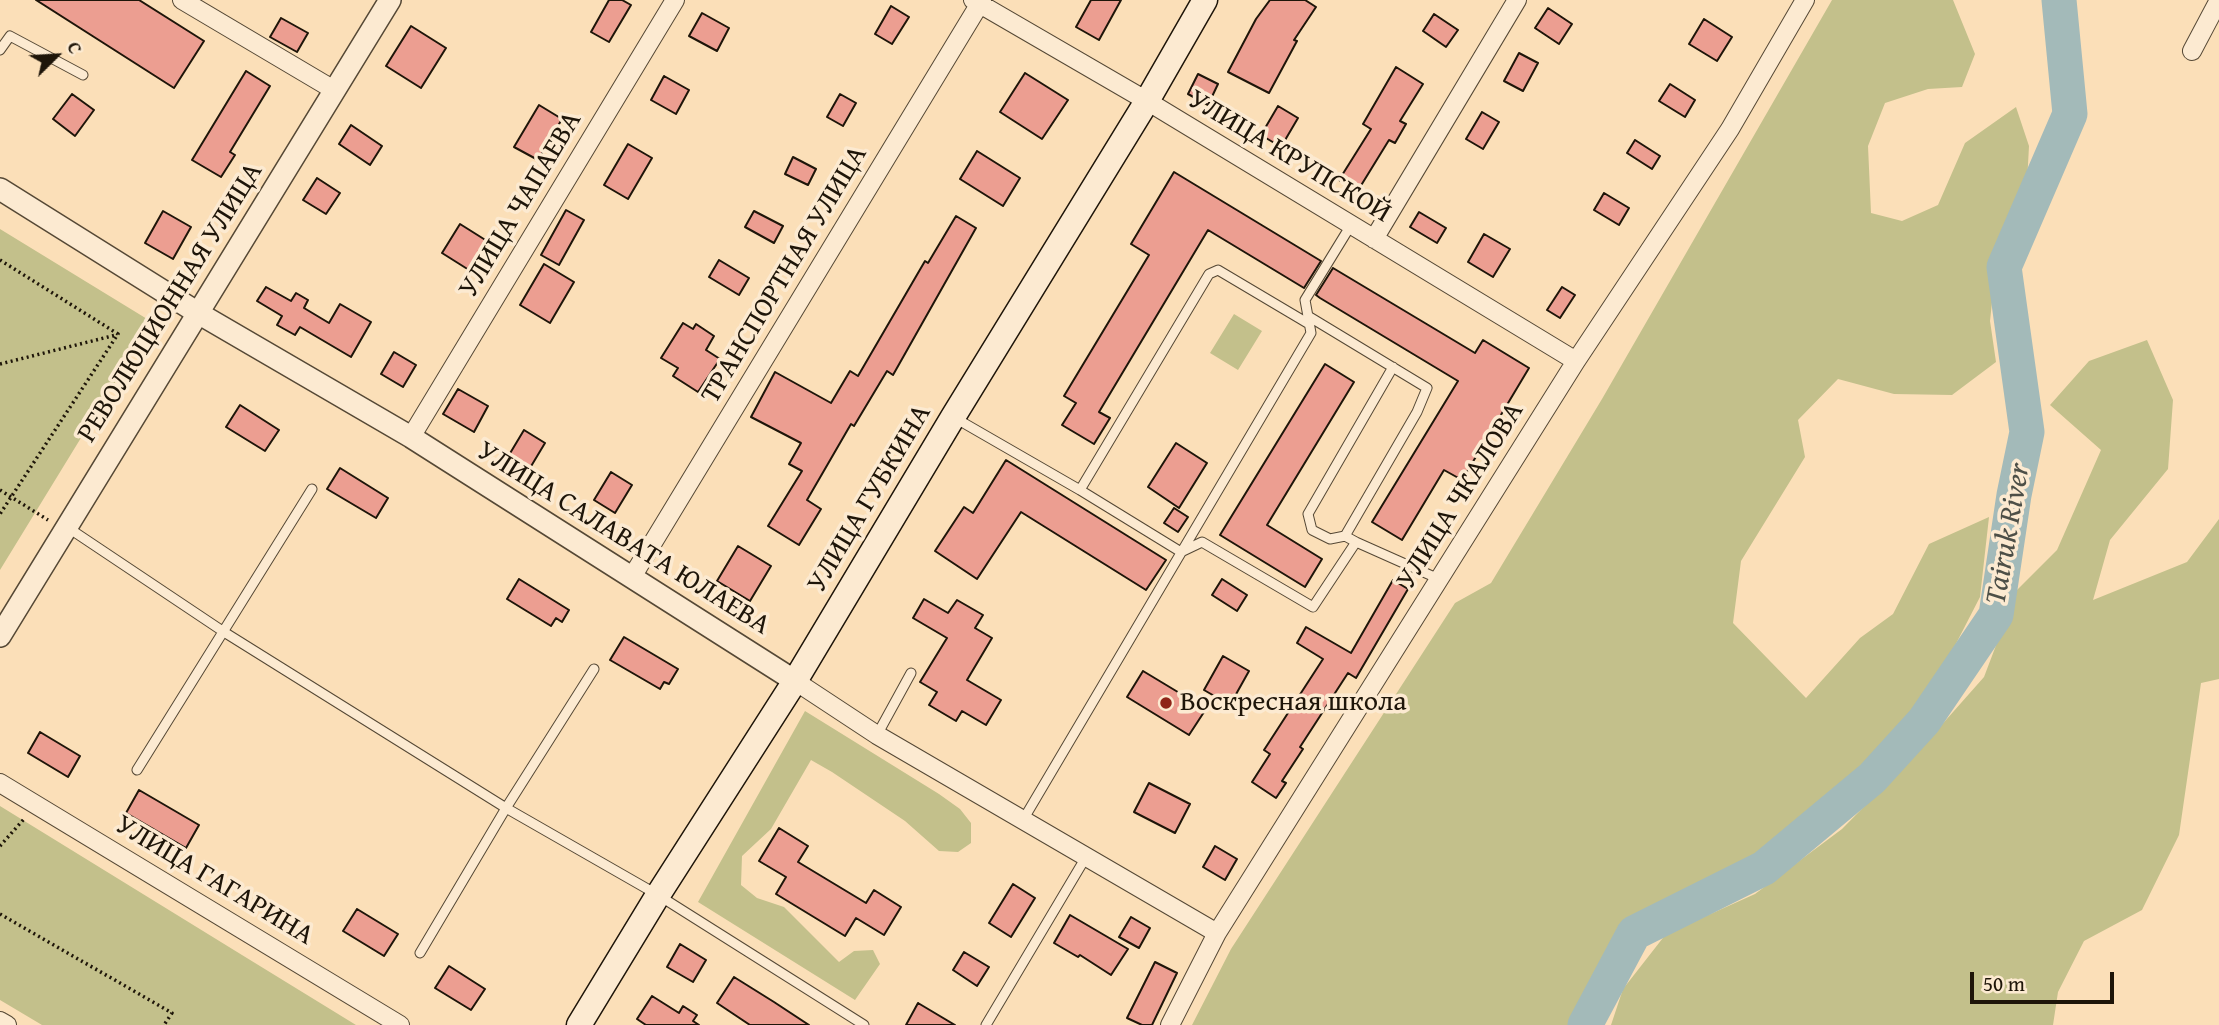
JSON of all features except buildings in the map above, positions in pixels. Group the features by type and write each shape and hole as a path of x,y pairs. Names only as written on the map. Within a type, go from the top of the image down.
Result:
{"main road":[{"name":"УЛИЦА ГУБКИНА","path":"579,1025 658,895 795,681 1147,101 1205,0"}],"street":[{"path":"182,0 334,90"},
{"name":"РЕВОЛЮЦИОННАЯ УЛИЦА","path":"0,636 390,0"},
{"name":"УЛИЦА ЧАПАЕВА","path":"411,438 675,0"},
{"path":"1374,239 1517,0"},
{"name":"УЛИЦА ЧКАЛОВА","path":"1170,1025 1217,933 1576,361 1730,129 1805,0"},
{"path":"2192,51 2219,0"},
{"name":"УЛИЦА КРУПСКОЙ","path":"978,1 1576,361"},
{"name":"ТРАНСПОРТНАЯ УЛИЦА","path":"632,577 978,1"},
{"name":"УЛИЦА САЛАВАТА ЮЛАЕВА","path":"0,189 198,313 411,438 877,735 1217,933"},
{"name":"УЛИЦА ГАГАРИНА","path":"0,783 400,1025"},
{"path":"0,1021 7,1025"}],"lane":[{"path":"0,50 10,36 83,75"},
{"path":"1023,820 1311,332 1305,300 1351,225"},
{"path":"1080,490 1209,274 1218,270 1427,388 1417,412 1345,536"},
{"path":"1393,367 1308,514 1312,530 1330,539 1345,536 1440,579"},
{"path":"953,418 1080,490 1181,552"},
{"path":"137,770 312,489"},
{"path":"65,529 506,808 658,895 863,1025"},
{"path":"1181,552 1202,542 1313,607 1356,542"},
{"path":"421,953 506,808 594,669"},
{"path":"877,735 911,673"},
{"path":"986,1025 1086,857"}],"path":[{"path":"0,260 118,334"},
{"path":"0,364 118,334"},
{"path":"0,514 118,334"},
{"path":"0,490 65,529"},
{"path":"0,846 36,803"},
{"path":"0,914 172,1013 164,1025"}],"shaded area":[{"path":"1832,0 1953,0 1975,54 1962,87 1928,89 1885,103 1868,146 1871,213 1902,221 1938,205 1965,143 2016,107 2029,146 2027,183 1997,255 1990,321 1996,362 1952,395 1894,394 1838,379 1798,420 1805,457 1741,561 1733,623 1806,698 1860,638 1893,614 1929,544 1989,517 1980,597 1944,667 1901,731 1833,797 1757,858 1671,896 1630,924 1582,1007 1578,1025 1192,1025 1231,949 1455,603 1491,583 1602,399"},
{"path":"0,229 152,322 0,570"},
{"path":"1234,314 1262,331 1238,370 1210,353"},
{"path":"2147,340 2173,400 2168,469 2110,540 2093,600 2187,562 2219,519 2219,679 2201,683 2179,835 2142,910 2084,941 2058,992 2053,1025 1611,1025 1623,989 1666,934 1755,894 1842,829 1915,755 1984,677 2017,590 2057,550 2101,450 2050,405 2089,361"},
{"path":"805,711 939,794 960,809 971,823 971,843 958,852 939,851 905,821 811,760 771,829 742,856 741,885 757,898 784,907 839,962 854,951 873,950 880,964 855,1000 698,902"},
{"path":"0,806 356,1025 42,1025 0,1000"}],"waterway":[{"name":"Tairuk River","path":"1585,1025 1634,933 1764,868 1872,778 1924,721 1996,615 2014,495 2027,432 2004,267 2070,114 2059,0"}],"place":[{"name":"Воскресная школа","path":"1166,703"}]}
